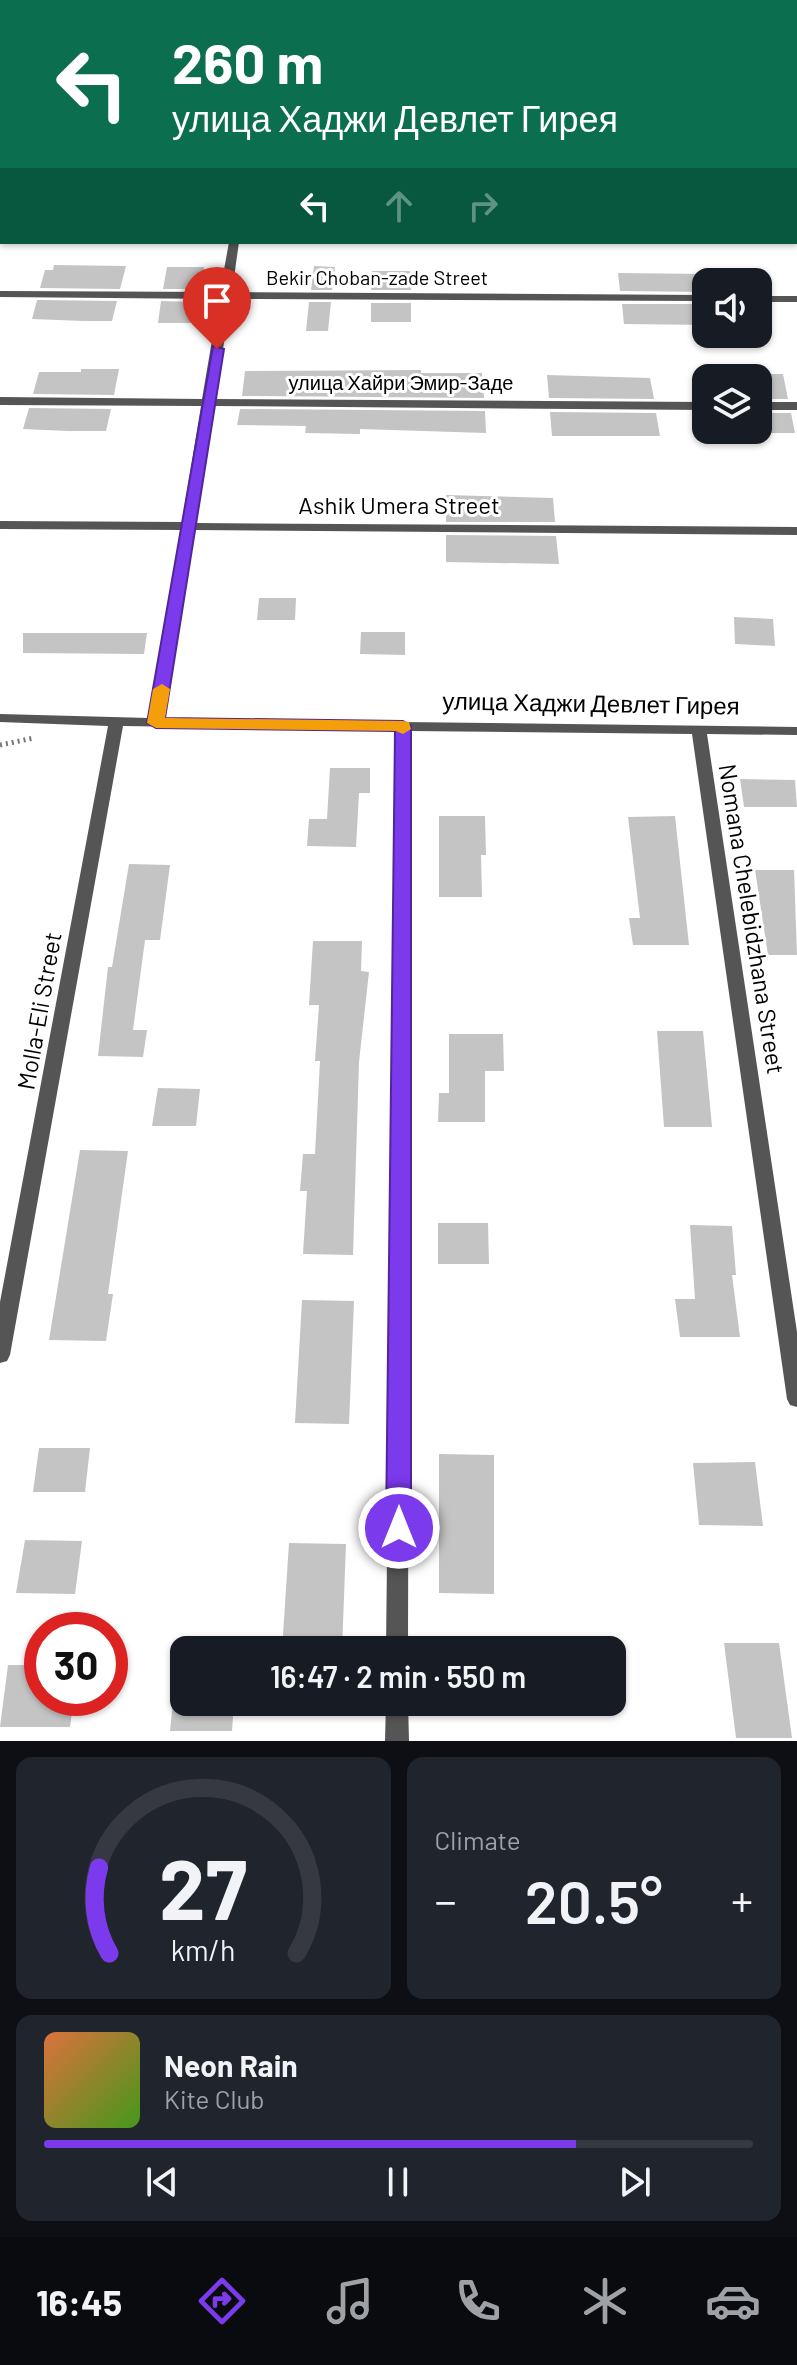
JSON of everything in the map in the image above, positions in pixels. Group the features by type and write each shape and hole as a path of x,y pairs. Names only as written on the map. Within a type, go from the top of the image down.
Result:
{"street":[{"path":"156,723 234,244"},
{"name":"Bekir Choban-zade Street","path":"0,294 692,298"},
{"path":"772,299 797,299"},
{"name":"улица Хайри Эмир-Заде","path":"0,401 692,406"},
{"path":"772,406 797,406"},
{"name":"Ashik Umera Street","path":"0,525 797,531"},
{"name":"улица Хаджи Девлет Гирея","path":"0,718 156,723 797,731"},
{"name":"Molla-Eli Street","path":"0,1355 116,722"},
{"path":"397,1636 403,726"},
{"name":"Nomana Chelebidzhana Street","path":"699,731 797,1399"},
{"path":"397,1716 397,1741"}],"building":[{"path":"54,265 126,266 120,289 40,288 45,270 53,270"},
{"path":"314,266 335,267 332,290 311,290"},
{"path":"167,267 204,267 200,289 163,289"},
{"path":"372,271 410,271 411,290 371,290"},
{"path":"618,273 692,274 692,292 620,291"},
{"path":"37,300 117,301 112,321 83,321 32,319"},
{"path":"161,301 199,302 196,323 158,323"},
{"path":"309,302 331,302 328,331 306,331"},
{"path":"371,303 411,303 411,322 371,322"},
{"path":"622,304 692,304 692,325 624,324"},
{"path":"81,369 119,369 114,395 33,394 39,372 81,372"},
{"path":"421,370 421,373 482,373 484,398 242,396 245,371"},
{"path":"772,374 783,374 788,399 772,399"},
{"path":"547,375 650,378 654,399 549,398"},
{"path":"29,408 111,409 106,431 68,431 23,429"},
{"path":"240,409 485,411 486,433 360,429 360,434 305,433 306,426 237,425"},
{"path":"550,412 656,413 660,436 552,436"},
{"path":"772,413 791,413 795,433 772,433"},
{"path":"446,495 553,498 555,522 446,522"},
{"path":"446,535 556,536 559,564 446,562"},
{"path":"259,598 296,598 295,620 257,620"},
{"path":"734,617 773,619 775,646 735,644"},
{"path":"361,632 405,632 405,655 360,654"},
{"path":"23,633 147,633 144,654 23,653"},
{"path":"330,768 370,768 370,793 359,793 356,847 307,846 309,819 327,819"},
{"path":"740,779 795,780 797,807 744,807"},
{"path":"439,816 485,816 486,855 481,855 482,897 439,897"},
{"path":"675,816 689,945 633,945 629,918 640,918 628,817"},
{"path":"129,864 170,865 160,940 145,940 133,1030 147,1030 143,1057 98,1056 108,967 112,967"},
{"path":"755,870 794,870 797,955 768,955"},
{"path":"313,941 362,941 361,971 369,972 359,1062 353,1255 303,1254 307,1191 300,1191 303,1154 315,1154 320,1061 315,1061 319,1005 309,1005"},
{"path":"657,1031 703,1031 712,1127 664,1127"},
{"path":"449,1034 503,1034 504,1071 485,1071 485,1122 438,1122 439,1093 449,1093"},
{"path":"158,1088 200,1089 196,1126 152,1126"},
{"path":"80,1150 128,1151 108,1294 113,1294 106,1341 49,1340"},
{"path":"438,1223 488,1223 489,1264 438,1264"},
{"path":"690,1225 732,1226 736,1275 732,1275 740,1337 680,1337 675,1299 695,1299"},
{"path":"302,1300 354,1301 349,1424 295,1423"},
{"path":"39,1448 90,1448 85,1492 33,1492"},
{"path":"439,1454 494,1455 494,1594 439,1593"},
{"path":"755,1462 763,1526 699,1525 693,1463"},
{"path":"25,1540 82,1541 75,1594 16,1593"},
{"path":"289,1543 346,1544 343,1636 283,1636"},
{"path":"724,1643 779,1643 792,1738 736,1738"},
{"path":"8,1665 24,1665 24,1716 72,1716 70,1727 0,1727"},
{"path":"172,1716 233,1716 232,1731 170,1731"}],"slow traffic":[{"path":"162,689 156,723 403,726 403,729"}],"route":[{"path":"217,349 156,723 403,726 399,1528"}]}
